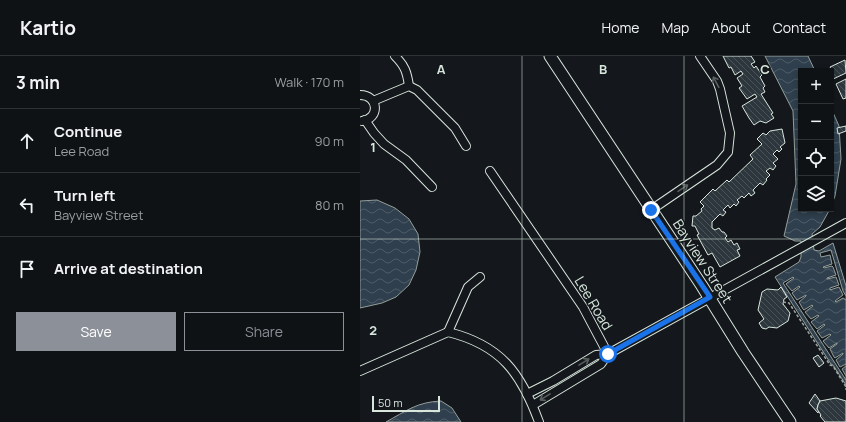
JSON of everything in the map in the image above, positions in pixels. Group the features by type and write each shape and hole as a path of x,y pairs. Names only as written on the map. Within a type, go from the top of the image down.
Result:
{"main road":[{"name":"Bayview Street","path":"550,56 710,297 743,352 790,422"}],"street":[{"path":"395,56 403,64 409,86"},
{"path":"651,210 717,165 728,152 730,133 720,89 700,56"},
{"path":"373,101 409,86 417,90 455,128 466,146"},
{"path":"360,95 367,96 373,101 375,111 370,118 363,120 384,144 406,160 432,187"},
{"name":"Lee Road","path":"490,171 583,307 608,354"},
{"path":"527,394 553,381 596,355 608,354 846,223"},
{"path":"448,332 468,287 480,277"},
{"path":"360,371 448,332 459,335 494,352 508,364 519,378 533,405 539,422"},
{"path":"533,405 601,364 608,354"}],"path":[{"path":"784,302 789,303 830,365 833,366 846,388"}],"water":[{"path":"765,56 808,56 814,68 798,68 798,212 828,212 820,227 812,234 814,250 819,251 833,243 846,286 846,385 775,277 799,262 801,257 801,241 795,241 784,236 796,184 793,111"},
{"path":"834,115 839,126 841,159 834,198"},
{"path":"377,200 395,208 409,219 418,234 420,252 416,270 409,285 396,297 382,303 360,308 360,201"},
{"path":"441,401 452,408 461,422 386,422 418,405"}],"pier":[{"path":"831,250 843,291 846,296 846,300 843,298 836,302 835,301 843,295 839,287 830,290 830,288 839,285 836,277 827,278 836,275 832,266 823,267 832,264 830,255 821,257 820,253"},
{"path":"793,277 794,278 786,284 792,291 799,286 800,287 792,293 797,300 806,295 799,302 804,310 812,305 813,306 805,312 811,319 818,315 819,316 811,322 817,329 824,324 825,325 817,331 822,338 830,334 831,335 823,341 829,348 837,343 830,349 835,358 843,353 836,360 840,367 846,364 846,366 842,369 846,376 846,380 783,283"}],"building":[{"path":"723,56 751,56 755,62 751,64 754,68 756,66 762,75 760,77 765,86 763,88 765,92 761,94 773,113 771,114 774,118 766,123 760,121 754,125 742,106 757,97 755,94 747,99 739,88 742,86 737,78 743,74 741,71 735,75 731,67 729,68"},
{"path":"845,60 846,73 834,79 834,68 830,67"},
{"path":"846,79 846,98 843,99 836,84"},
{"path":"846,126 846,131 838,134 837,128"},
{"path":"782,129 785,143 780,147 782,149 779,152 777,150 773,154 778,159 773,163 776,166 773,170 770,168 766,171 770,175 766,179 767,180 763,185 760,183 753,190 755,193 751,196 749,193 744,198 742,196 737,200 739,202 736,206 734,204 730,208 728,205 723,210 726,212 723,216 720,214 712,222 712,228 715,230 719,228 727,236 725,238 728,242 731,240 734,245 737,243 740,249 737,250 740,256 720,267 712,253 708,255 697,235 699,234 695,226 692,226 693,216 696,216 702,211 701,209 704,206 700,202 713,189 715,191 727,180 729,182 753,159 750,155 762,144 757,139 763,133 766,135 770,131"},
{"path":"781,287 787,297 784,299 783,304 790,313 788,321 777,328 762,328 759,323 764,319 758,310 762,292 767,289 778,290"},
{"path":"818,355 824,363 819,367 813,358"},
{"path":"815,394 820,401 817,409 819,410 818,413 809,403"},
{"path":"836,398 846,401 846,422 825,422 817,409 818,405 820,401"}],"route":[{"path":"608,354 710,297 651,210"}]}
